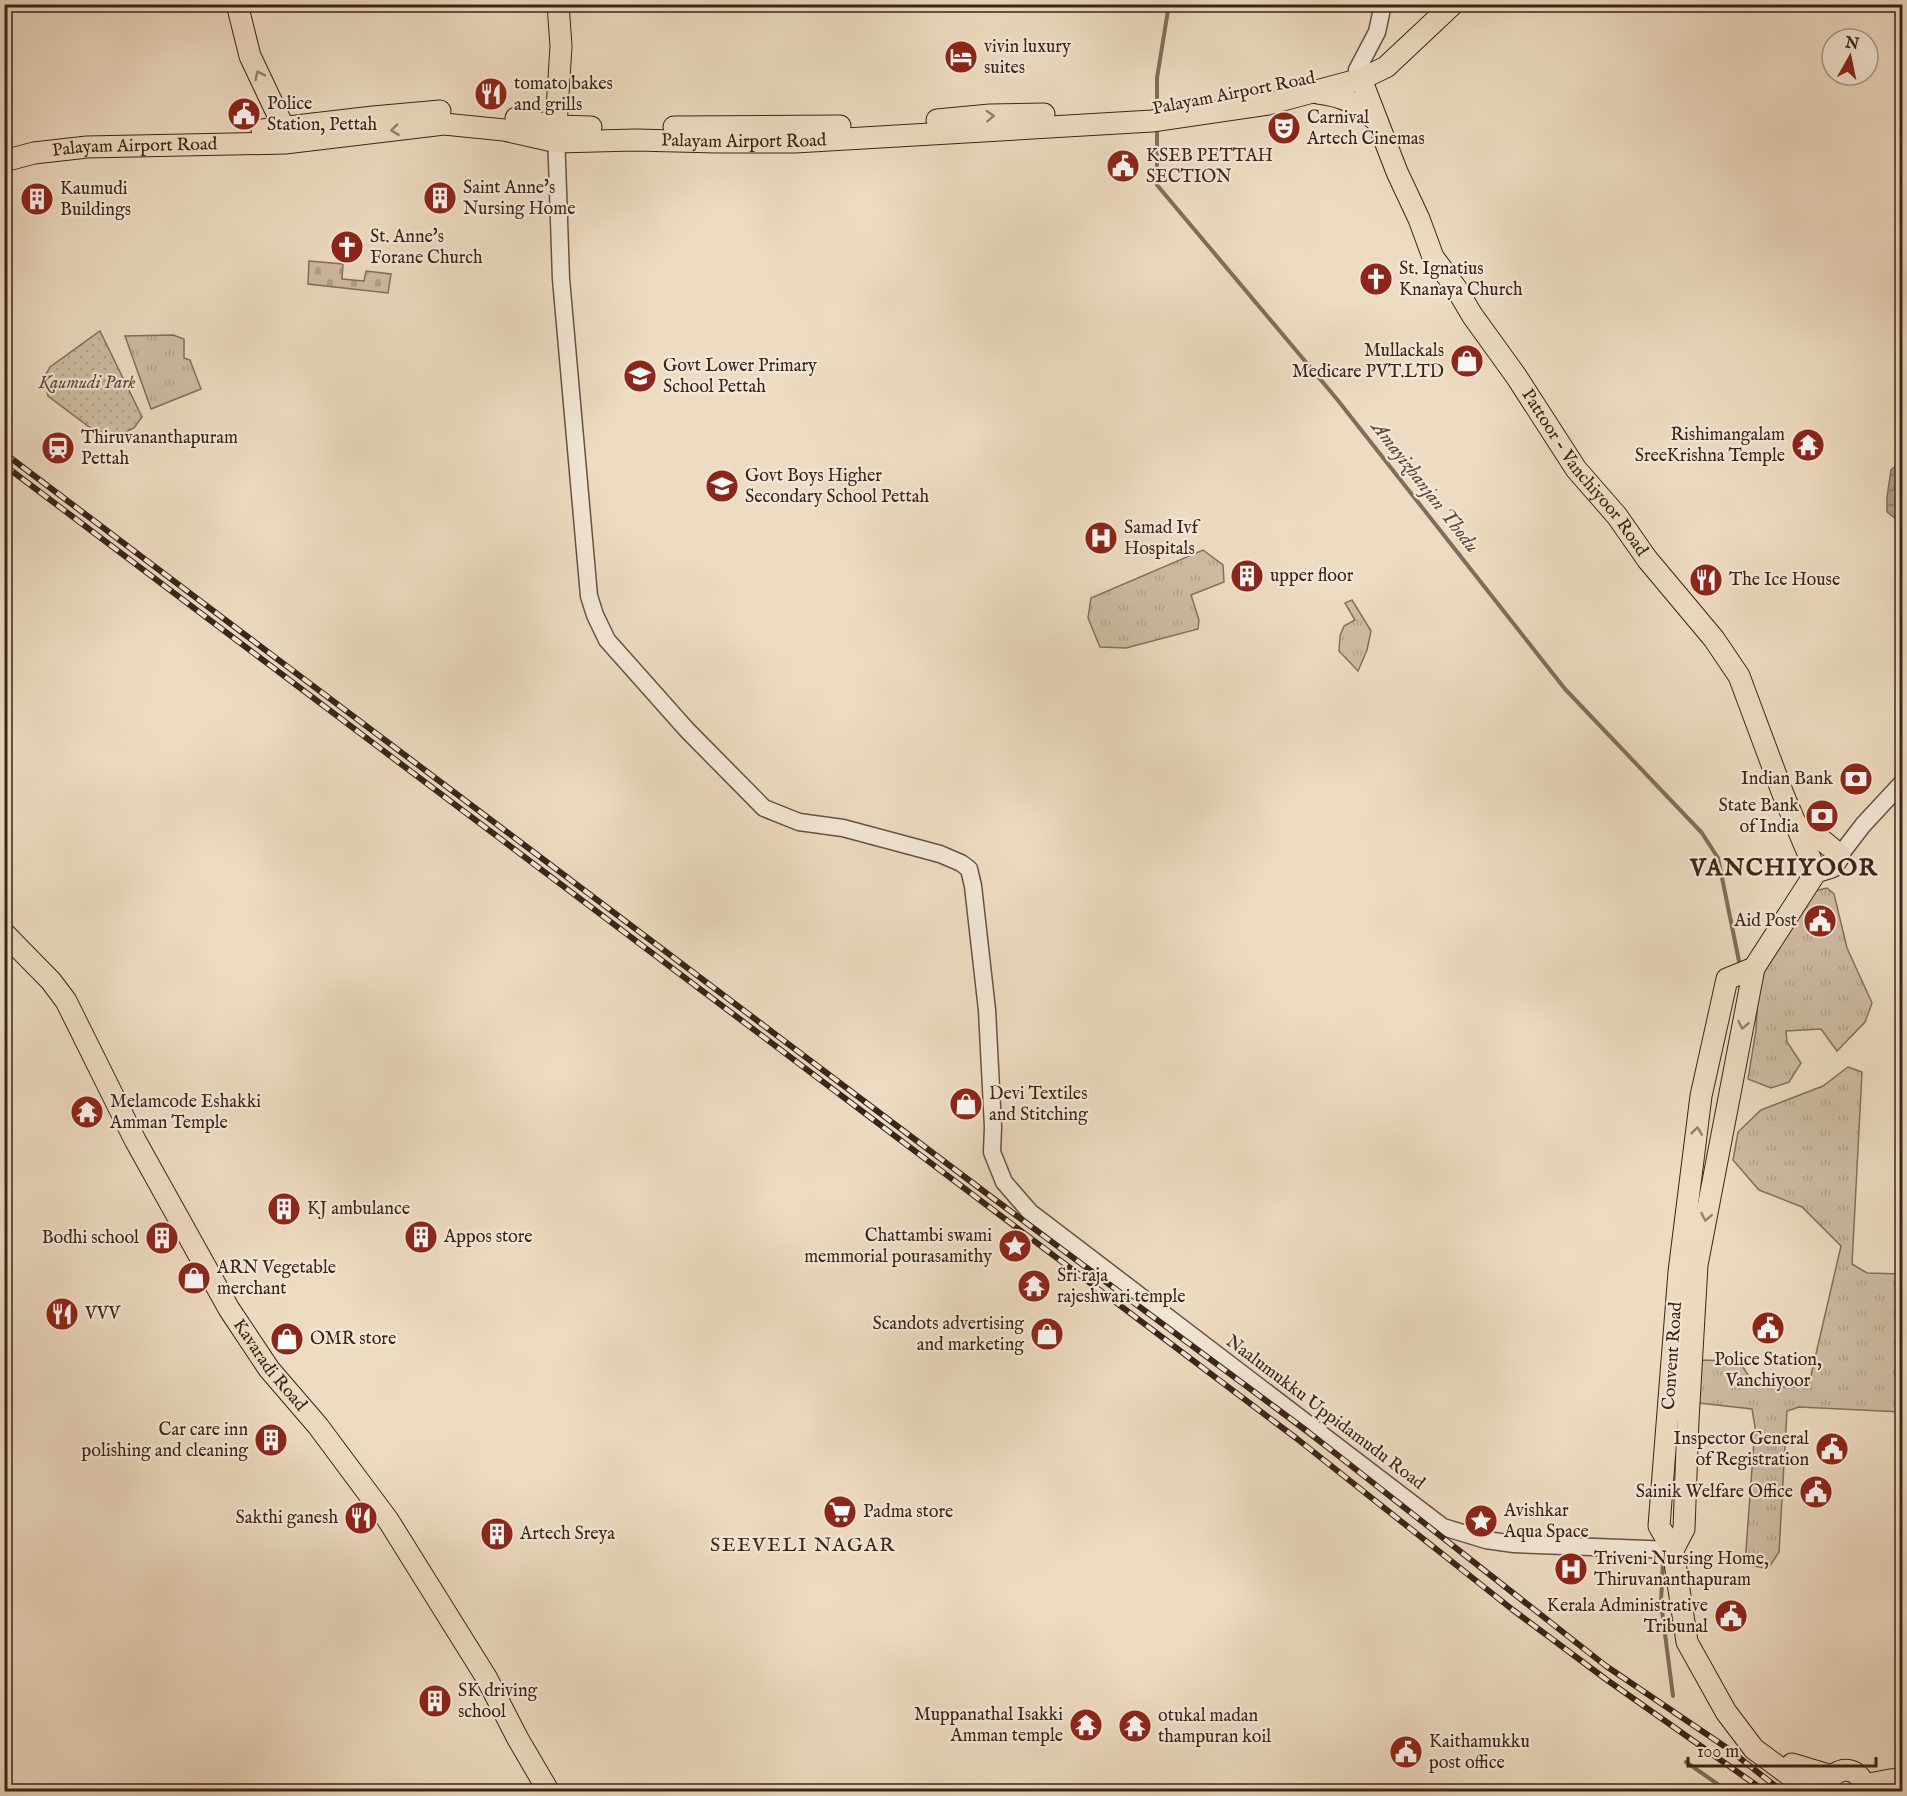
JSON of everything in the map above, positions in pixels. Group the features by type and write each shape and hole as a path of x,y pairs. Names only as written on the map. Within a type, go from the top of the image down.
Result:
{"main road":[{"path":"237,4 250,56 285,135"},
{"path":"556,134 561,46 558,4"},
{"name":"Palayam Airport Road","path":"4,161 34,153 87,147 285,135 373,117 449,111 510,116 556,134 635,140 795,142 1151,116 1269,104 1316,92 1359,74 1383,56 1436,4"},
{"name":"Palayam Airport Road","path":"1179,113 1305,83 1386,67 1453,4"},
{"name":"Pattoor - Vanchiyoor Road","path":"1359,74 1397,172 1419,219 1432,257 1516,376 1576,469 1617,516 1647,559 1714,639 1739,676 1783,794 1799,827 1816,872"},
{"path":"1316,92 1336,95 1359,105 1378,122"},
{"name":"Palayam Airport Road","path":"4,149 32,142 86,134 222,132 285,135"},
{"path":"1667,1549 1684,1528 1697,1265 1754,968 1816,872 1832,867 1840,855 1811,831 1799,827"},
{"name":"Kavaradi Road","path":"4,933 51,981 66,1001 135,1140 229,1309 269,1369 318,1426 388,1520 486,1677 518,1739 549,1791"},
{"name":"Convent Road","path":"1754,968 1728,979 1701,1096 1679,1272 1659,1526 1667,1549 1687,1642 1726,1712 1754,1749 1797,1766 1828,1786"},
{"path":"1828,1786 1842,1770 1848,1770 1862,1784 1896,1780"}],"street":[{"path":"1359,74 1377,32 1383,6"},
{"name":"Naalumukku Uppidamudu Road","path":"556,134 561,279 589,596 595,615 607,640 687,730 764,808 799,822 843,828 940,854 961,863 969,870 973,886 987,1010 993,1127 992,1152 1004,1182 1030,1212 1443,1527 1504,1543 1667,1549"},
{"path":"1840,855 1863,825 1902,783"}],"green space":[{"path":"309,261 343,264 342,279 364,281 366,271 391,274 388,293 308,284"},
{"name":"Kaumudi Park","path":"100,331 142,417 134,428 115,437 92,429 48,396 44,378 50,367"},
{"path":"173,335 184,339 184,358 190,360 201,389 151,409 125,336"},
{"path":"1203,550 1223,565 1224,582 1191,595 1199,620 1198,629 1126,648 1100,647 1088,618 1091,598"},
{"path":"1352,600 1371,631 1367,650 1358,671 1339,651 1340,636 1344,626 1355,620 1345,603"},
{"path":"1827,888 1834,894 1847,948 1872,1003 1865,1022 1837,1051 1821,1029 1786,1031 1787,1042 1801,1063 1789,1082 1771,1088 1748,1079 1756,1030 1759,973 1810,892"},
{"path":"1848,1067 1862,1072 1852,1264 1867,1273 1902,1274 1902,1412 1799,1407 1787,1411 1779,1552 1768,1569 1745,1564 1755,1427 1752,1409 1699,1403 1698,1360 1739,1361 1750,1378 1788,1388 1809,1384 1841,1246 1802,1207 1759,1190 1733,1160 1738,1132 1761,1110 1823,1086"}],"water":[{"path":"1902,461 1902,524 1887,512 1887,497 1891,470"}],"waterway":[{"name":"Amayizhanjan Thodu","path":"1157,113 1157,78 1169,4"},
{"name":"Amayizhanjan Thodu","path":"1157,127 1157,185 1336,398 1565,689 1702,833 1718,858 1740,966"},
{"name":"Amayizhanjan Thodu","path":"1663,1560 1661,1603 1673,1696"},
{"path":"1686,1762 1729,1792"}],"railway":[{"path":"4,453 994,1199 1307,1431 1606,1666 1727,1748 1783,1792"},
{"path":"4,465 1296,1438 1513,1610 1607,1680 1766,1792"}],"place":[{"name":"vivin luxury suites","path":"961,57"},
{"name":"tomato bakes and grills","path":"491,94"},
{"name":"Police Station, Pettah","path":"244,114"},
{"name":"Carnival Artech Cinemas","path":"1284,128"},
{"name":"KSEB PETTAH SECTION","path":"1123,166"},
{"name":"Saint Anne's Nursing Home","path":"440,198"},
{"name":"Kaumudi Buildings","path":"37,199"},
{"name":"St. Anne's Forane Church","path":"347,247"},
{"name":"St. Ignatius Knanaya Church","path":"1376,279"},
{"name":"Mullackals Medicare PVT.LTD","path":"1467,361"},
{"name":"Govt Lower Primary School Pettah","path":"640,376"},
{"name":"Rishimangalam SreeKrishna Temple","path":"1808,445"},
{"name":"Thiruvananthapuram Pettah","path":"58,448"},
{"name":"Govt Boys Higher Secondary School Pettah","path":"722,486"},
{"name":"Samad Ivf Hospitals","path":"1101,538"},
{"name":"upper floor","path":"1247,576"},
{"name":"The Ice House","path":"1706,580"},
{"name":"Indian Bank","path":"1856,779"},
{"name":"State Bank of India","path":"1822,816"},
{"name":"Aid Post","path":"1820,921"},
{"name":"Devi Textiles and Stitching","path":"966,1104"},
{"name":"Melamcode Eshakki Amman Temple","path":"87,1112"},
{"name":"KJ ambulance","path":"284,1209"},
{"name":"Appos store","path":"421,1237"},
{"name":"Bodhi school","path":"162,1238"},
{"name":"Chattambi swami memmorial pourasamithy","path":"1015,1246"},
{"name":"ARN Vegetable merchant","path":"194,1278"},
{"name":"Sri raja rajeshwari temple","path":"1034,1286"},
{"name":"VVV","path":"62,1314"},
{"name":"Police Station, Vanchiyoor","path":"1768,1328"},
{"name":"Scandots advertising and marketing","path":"1047,1334"},
{"name":"OMR store","path":"287,1339"},
{"name":"Car care inn polishing and cleaning","path":"271,1440"},
{"name":"Inspector General of Registration","path":"1832,1449"},
{"name":"Sainik Welfare Office","path":"1816,1492"},
{"name":"Padma store","path":"840,1512"},
{"name":"Sakthi ganesh","path":"361,1518"},
{"name":"Avishkar Aqua Space","path":"1481,1521"},
{"name":"Artech Sreya","path":"497,1534"},
{"name":"Triveni Nursing Home, Thiruvananthapuram","path":"1571,1569"},
{"name":"Kerala Administrative Tribunal","path":"1731,1616"},
{"name":"SK driving school","path":"435,1701"},
{"name":"Muppanathal Isakki Amman temple","path":"1086,1725"},
{"name":"otukal madan thampuran koil","path":"1135,1726"},
{"name":"Kaithamukku post office","path":"1406,1752"}],"district":[{"name":"VANCHIYOOR","path":"1784,868"},
{"name":"SEEVELI NAGAR","path":"803,1545"}]}
